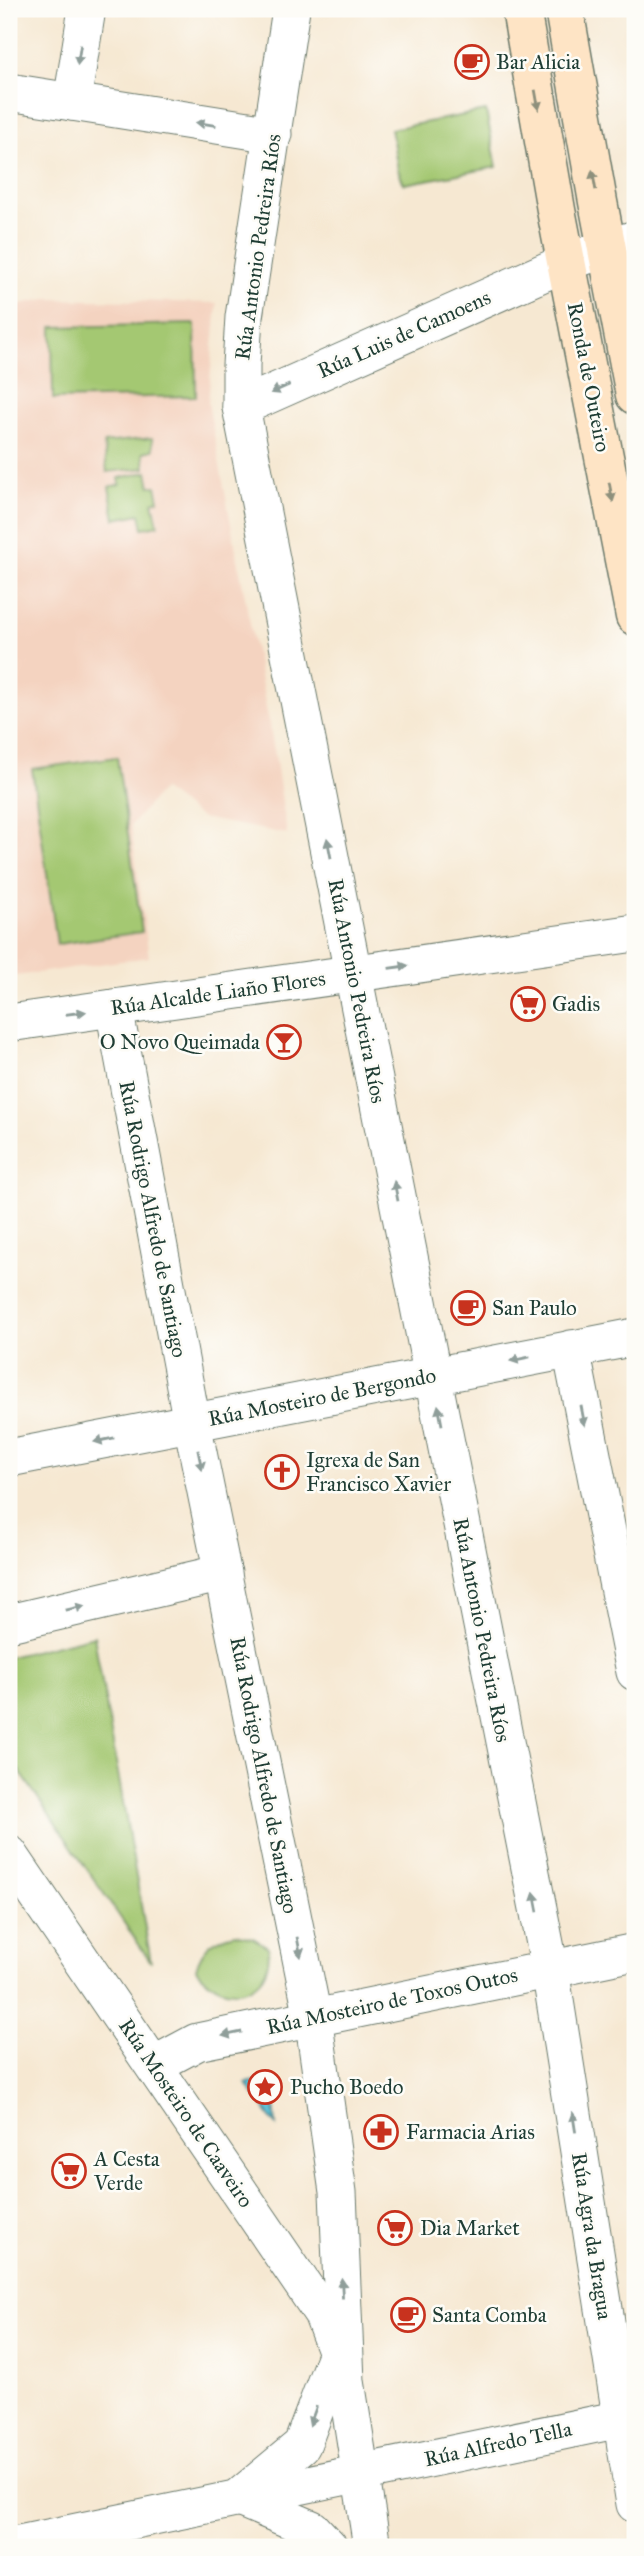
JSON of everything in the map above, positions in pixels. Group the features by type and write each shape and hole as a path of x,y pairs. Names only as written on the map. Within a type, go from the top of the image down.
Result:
{"main road":[{"name":"Ronda de Outeiro","path":"521,9 635,616"},
{"name":"Ronda de Outeiro","path":"564,9 621,243 635,395"}],"street":[{"path":"72,102 87,9"},
{"name":"Rúa Antonio Pedreira Ríos","path":"291,9 244,317 241,407 550,1969"},
{"path":"9,92 273,134"},
{"path":"567,262 621,243"},
{"name":"Rúa Luis de Camoens","path":"241,407 567,262"},
{"name":"Rúa Alcalde Liaño Flores","path":"9,1023 635,933"},
{"name":"Rúa Rodrigo Alfredo de Santiago","path":"114,1008 192,1423 313,2017 338,2192 342,2367 372,2547"},
{"name":"Rúa Mosteiro de Bergondo","path":"9,1458 635,1337"},
{"path":"571,1349 635,1672"},
{"path":"9,1623 223,1573"},
{"name":"Rúa Mosteiro de Caaveiro","path":"9,1854 321,2313 342,2367"},
{"name":"Rúa Mosteiro de Toxos Outos","path":"154,2065 197,2042 635,1952"},
{"name":"Rúa Agra da Bragua","path":"550,1969 628,2417 635,2504"},
{"path":"329,2547 312,2529 239,2498 302,2445 342,2367"},
{"name":"Rúa Alfredo Tella","path":"9,2546 628,2417"}],"shaded area":[{"path":"46,299 217,303 208,403 275,755 287,834 201,818 162,789 131,825 149,957 9,977 9,306"}],"green space":[{"path":"486,111 497,167 404,184 398,170 391,129"},
{"path":"195,324 196,396 53,399 52,327"},
{"path":"152,438 153,450 143,452 145,468 107,472 104,443"},
{"path":"147,472 150,486 156,486 159,500 153,502 158,525 143,528 140,514 115,519 109,487 120,484 119,478"},
{"path":"117,757 142,932 57,944 32,769"},
{"path":"94,1636 151,1962 9,1756 9,1657"},
{"path":"236,1934 253,1938 268,1947 269,1957 267,1967 258,1982 251,1987 233,1991 214,1985 196,1969 210,1944"}],"water":[{"path":"272,2078 276,2125 246,2083"}],"place":[{"name":"Bar Alicia","path":"472,62"},
{"name":"Gadis","path":"528,1004"},
{"name":"O Novo Queimada","path":"284,1042"},
{"name":"San Paulo","path":"468,1308"},
{"name":"Igrexa de San Francisco Xavier","path":"282,1472"},
{"name":"Pucho Boedo","path":"265,2087"},
{"name":"Farmacia Arias","path":"381,2132"},
{"name":"A Cesta Verde","path":"69,2171"},
{"name":"Dia Market","path":"395,2228"},
{"name":"Santa Comba","path":"408,2315"}]}
